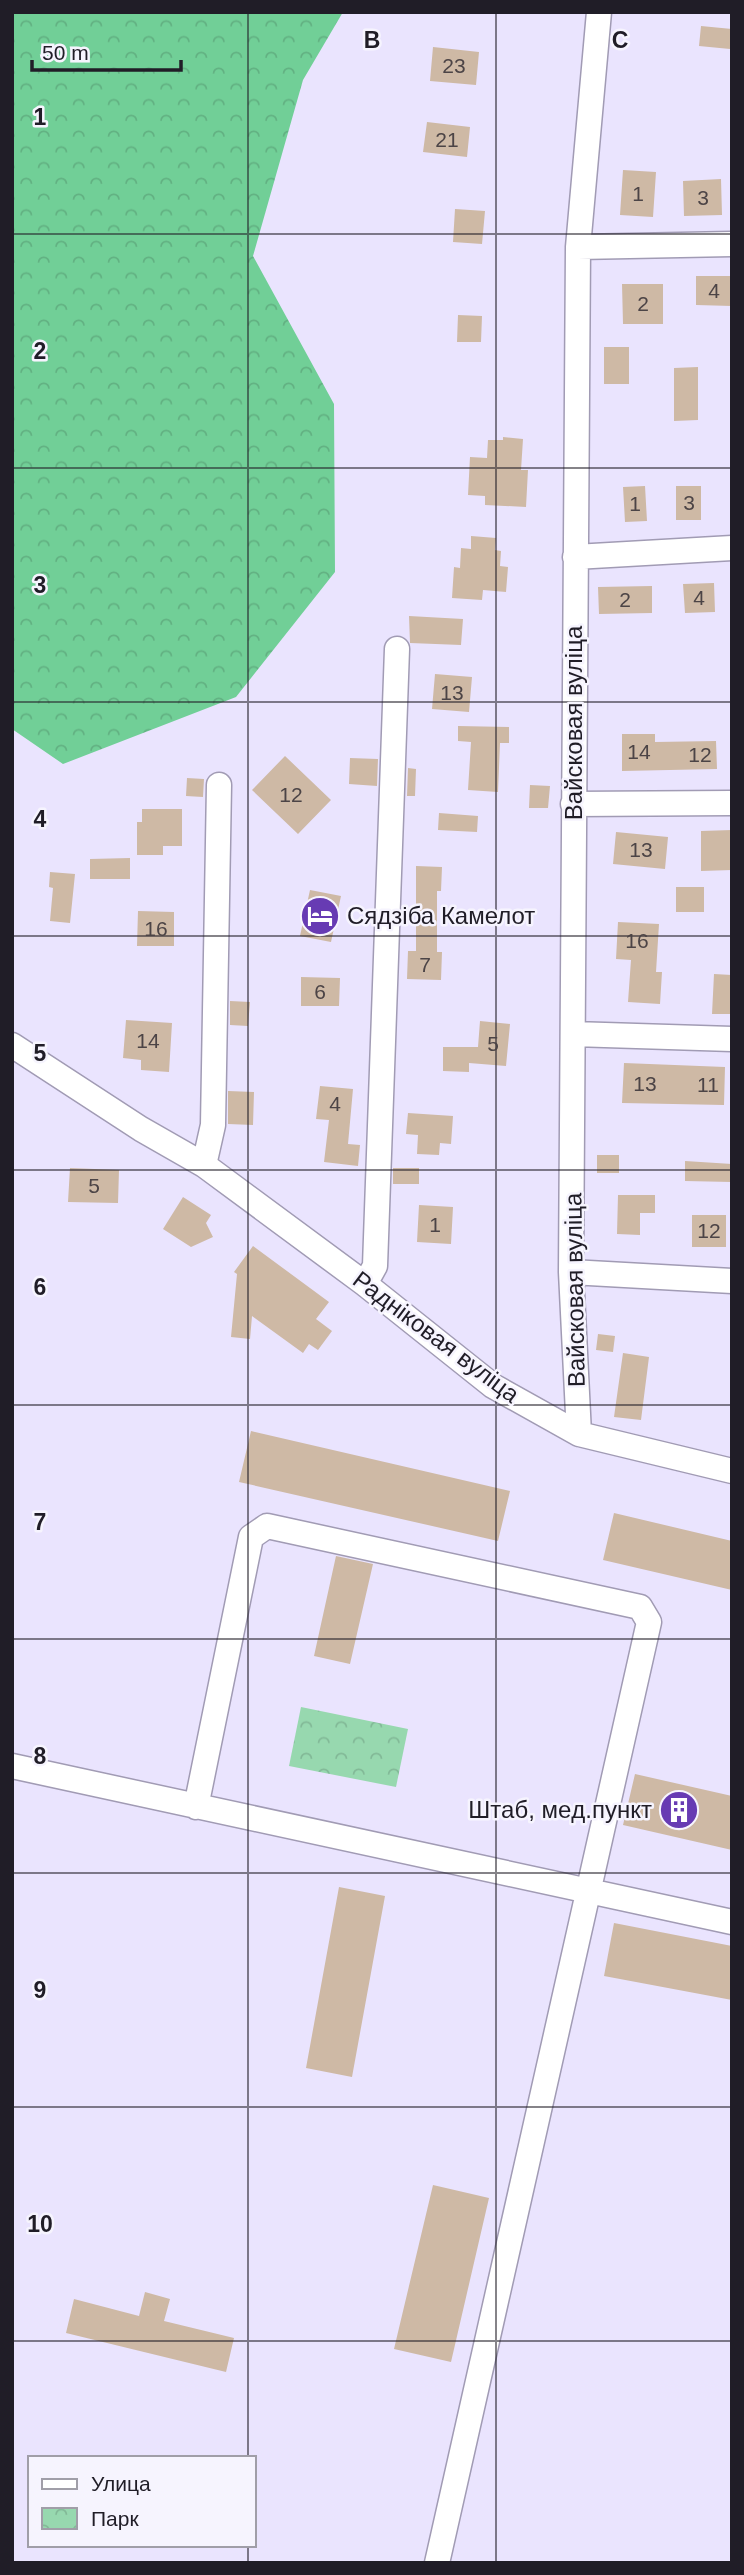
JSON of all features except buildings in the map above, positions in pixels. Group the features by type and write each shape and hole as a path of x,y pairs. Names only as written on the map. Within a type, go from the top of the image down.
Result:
{"street":[{"name":"Вайсковая вуліца","path":"579,1434 571,1272 578,247 599,12"},
{"path":"578,247 732,244"},
{"path":"575,557 732,548"},
{"path":"365,1284 375,1266 397,649"},
{"path":"204,1165 213,1125 219,785"},
{"path":"573,804 732,803"},
{"path":"573,1034 732,1040"},
{"name":"Радніковая вуліца","path":"12,1045 141,1129 204,1165 365,1284 493,1385 579,1434 732,1471"},
{"path":"571,1272 732,1281"},
{"path":"196,1807 251,1538 267,1526 640,1608 649,1622 437,2563"},
{"path":"12,1766 732,1922"}],"green space":[{"path":"12,12 343,12 303,80 253,256 334,404 335,572 236,697 63,764 12,729"},
{"path":"301,1707 408,1729 396,1787 289,1766"}],"place":[{"name":"Сядзіба Камелот","path":"320,916"},
{"name":"Штаб, мeд.пункт","path":"679,1810"}]}
